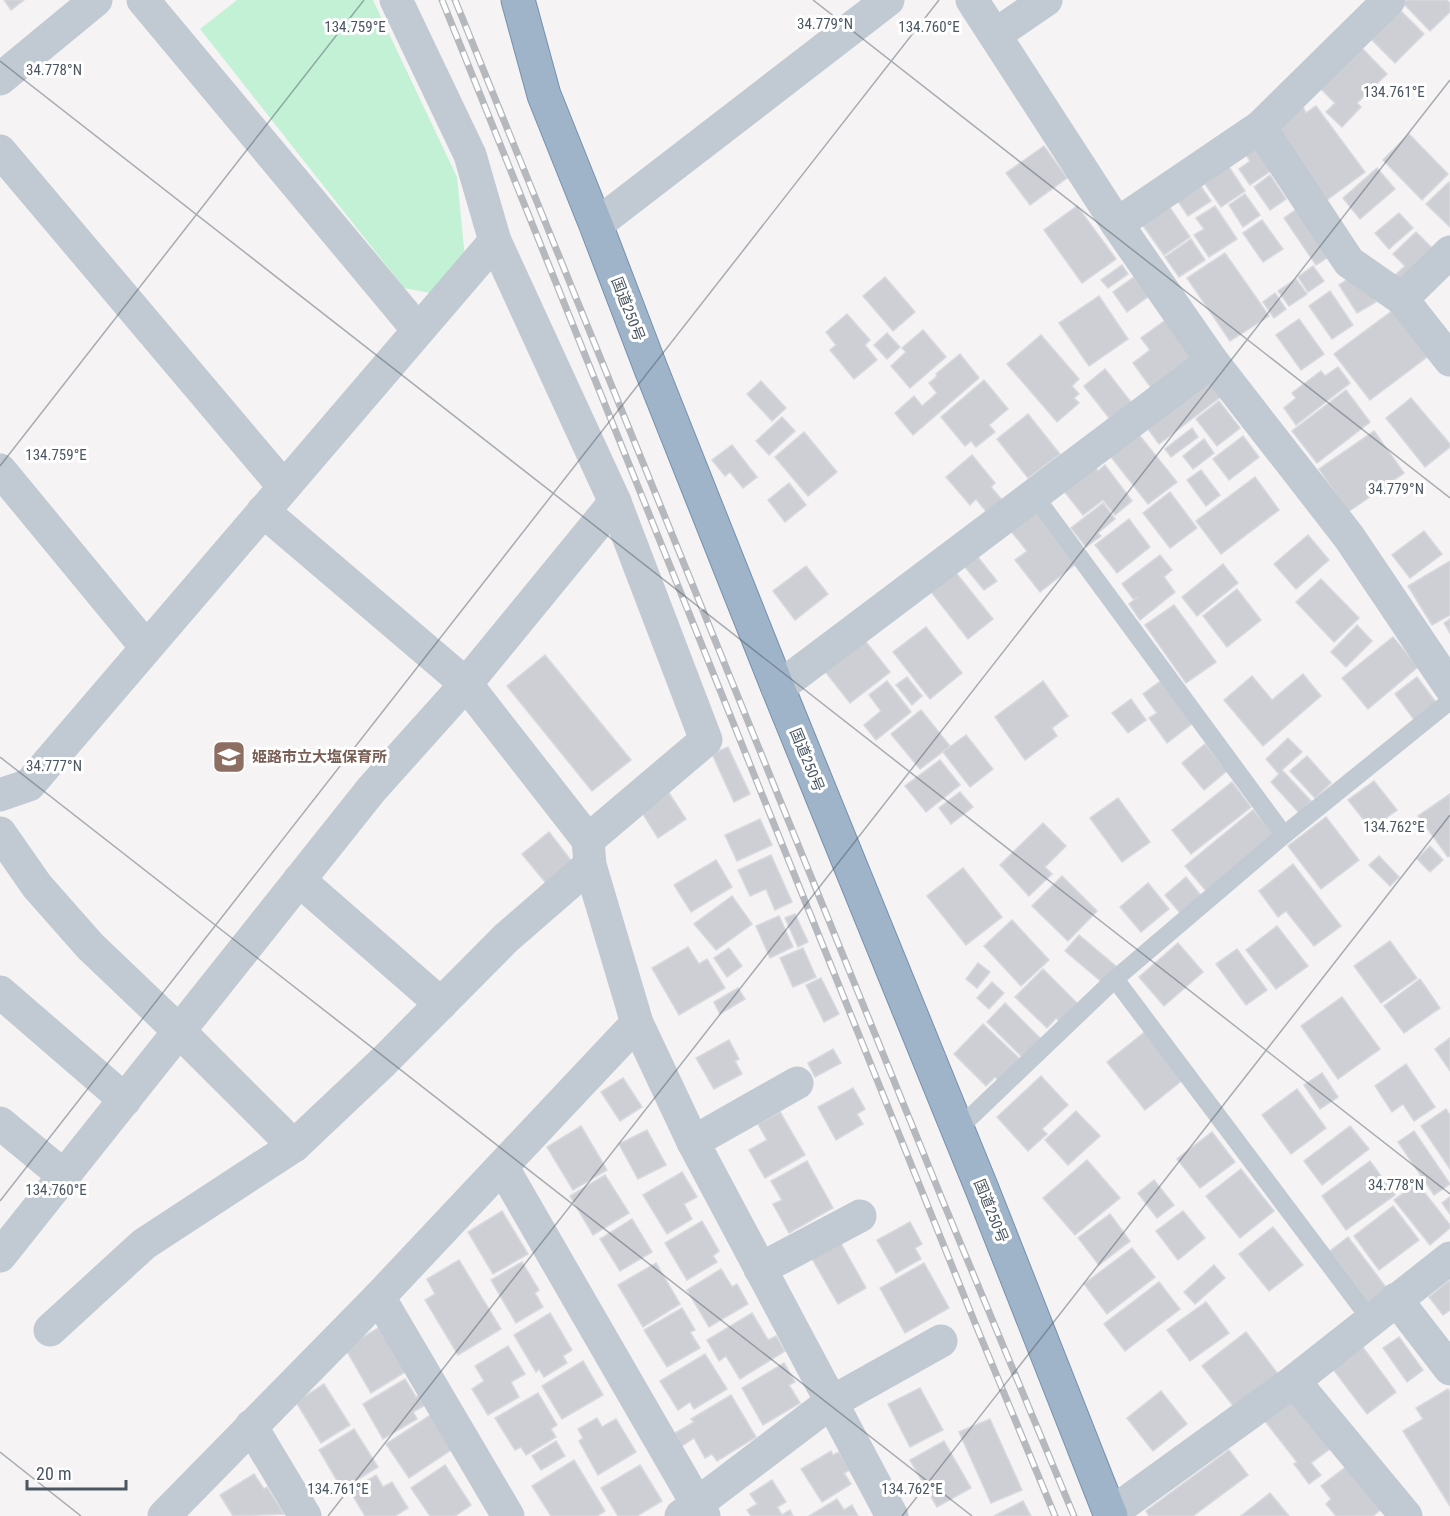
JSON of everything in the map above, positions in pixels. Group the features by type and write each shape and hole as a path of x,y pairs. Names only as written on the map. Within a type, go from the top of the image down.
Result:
{"highway":[{"name":"国道250号","path":"518,0 544,95 651,369 958,1130 1110,1515"}],"street":[{"path":"0,79 96,0"},
{"path":"143,0 418,330"},
{"path":"50,1330 144,1244 294,1146 384,1062 589,852 706,740 615,502 495,241 470,155 396,0"},
{"path":"596,225 888,0"},
{"path":"972,0 1117,224 1212,361 1349,537 1450,687"},
{"path":"995,35 1046,0"},
{"path":"1117,224 1260,127 1389,0"},
{"path":"1260,127 1349,262 1402,299 1450,360"},
{"path":"0,151 273,499 466,684 589,852 637,1023 693,1142 892,1516"},
{"path":"0,795 29,785 495,241"},
{"path":"1402,299 1450,252"},
{"path":"778,688 1212,361"},
{"path":"0,470 146,647"},
{"path":"0,1256 371,790 466,684 615,502"},
{"path":"0,833 37,886 90,946 294,1146"},
{"path":"299,880 441,1004"},
{"path":"0,992 125,1100"},
{"path":"164,1516 503,1168 637,1023"},
{"path":"693,1142 797,1083"},
{"path":"0,1123 64,1176"},
{"path":"503,1168 694,1512 830,1402 941,1341"},
{"path":"760,1269 860,1216"},
{"path":"1110,1515 1294,1381 1450,1258"},
{"path":"379,1297 508,1516"},
{"path":"1396,1299 1450,1369"},
{"path":"1294,1381 1406,1516"},
{"path":"251,1426 305,1516"}],"lane":[{"path":"1035,495 1284,835"},
{"path":"958,1130 1115,979 1284,835 1450,701"},
{"path":"1115,979 1371,1320"}],"green space":[{"path":"237,0 373,0 457,177 465,258 430,293 404,288 200,29"}],"building":[{"path":"4,0 24,0 11,10"},
{"path":"1407,0 1447,0 1450,3 1450,12 1430,31 1403,3"},
{"path":"1393,3 1424,34 1395,63 1364,32"},
{"path":"1358,44 1387,74 1357,103 1361,107 1342,127 1326,112 1335,103 1317,85"},
{"path":"1316,106 1365,172 1320,205 1270,131 1303,107 1306,113"},
{"path":"1255,133 1278,166 1250,185 1239,169 1250,161 1239,144"},
{"path":"1409,134 1448,174 1422,200 1383,160"},
{"path":"1044,146 1067,178 1030,205 1006,173"},
{"path":"1229,167 1245,191 1221,207 1205,184"},
{"path":"1377,168 1395,189 1360,219 1343,198"},
{"path":"1270,175 1286,199 1270,210 1254,187"},
{"path":"1194,176 1211,201 1188,216 1171,191"},
{"path":"1449,182 1450,184 1450,227 1426,204"},
{"path":"1245,194 1260,215 1243,227 1229,205"},
{"path":"1164,199 1190,237 1164,255 1137,217"},
{"path":"1303,205 1336,252 1316,265 1284,218"},
{"path":"1077,206 1116,259 1082,283 1044,230"},
{"path":"1215,206 1237,239 1209,257 1194,235 1204,229 1196,218"},
{"path":"1399,213 1413,228 1389,249 1375,233"},
{"path":"1262,220 1283,249 1263,262 1243,233"},
{"path":"1416,232 1437,253 1401,287 1392,278 1405,266 1393,254"},
{"path":"1191,239 1205,260 1179,277 1165,257"},
{"path":"1225,253 1269,316 1230,341 1187,278"},
{"path":"1122,265 1128,274 1108,288 1101,280"},
{"path":"1313,266 1324,281 1308,292 1298,277"},
{"path":"1357,273 1376,302 1357,313 1339,285"},
{"path":"885,277 915,312 893,331 863,296"},
{"path":"1134,277 1149,296 1127,312 1113,292"},
{"path":"1296,279 1307,294 1289,306 1278,291"},
{"path":"1330,291 1353,325 1332,339 1309,306"},
{"path":"1275,293 1286,309 1274,318 1263,302"},
{"path":"1099,296 1128,339 1089,366 1059,323"},
{"path":"1392,311 1427,357 1370,400 1334,354"},
{"path":"847,314 870,340 865,345 877,360 854,379 830,350 836,345 826,332"},
{"path":"1167,319 1196,357 1152,389 1133,363 1150,350 1141,338"},
{"path":"1299,319 1324,354 1301,370 1276,335"},
{"path":"923,330 946,357 910,388 891,366 906,352 902,348"},
{"path":"887,333 900,347 887,359 874,345"},
{"path":"1041,335 1079,379 1072,386 1079,394 1074,398 1079,403 1057,422 1007,364"},
{"path":"960,354 979,378 913,435 895,413 914,396 922,406 937,393 929,383"},
{"path":"1338,367 1350,383 1296,425 1284,408 1296,398 1292,393 1321,371 1325,376"},
{"path":"1105,369 1134,406 1113,423 1084,386"},
{"path":"1208,376 1223,395 1159,444 1145,425"},
{"path":"984,380 1008,409 989,425 995,432 976,447 971,441 965,446 941,417"},
{"path":"761,381 786,408 772,421 747,394"},
{"path":"1346,390 1370,422 1317,463 1292,431"},
{"path":"1411,398 1450,444 1450,447 1425,467 1386,418"},
{"path":"1219,401 1240,428 1217,446 1196,419"},
{"path":"1028,414 1060,454 1028,478 997,439"},
{"path":"782,417 795,431 769,455 756,441"},
{"path":"1132,426 1177,482 1148,504 1104,448"},
{"path":"1192,428 1198,437 1171,457 1165,449"},
{"path":"1374,431 1404,473 1348,512 1319,469"},
{"path":"804,432 837,472 808,496 775,457"},
{"path":"1243,436 1259,457 1229,480 1213,459"},
{"path":"1204,439 1214,453 1193,469 1183,456"},
{"path":"732,445 757,477 743,488 730,472 725,476 712,460"},
{"path":"972,455 995,483 991,487 1008,507 993,520 976,499 970,505 946,477"},
{"path":"1091,462 1098,471 1105,465 1132,501 1115,515 1103,500 1083,515 1060,486"},
{"path":"1201,470 1220,495 1206,506 1187,480"},
{"path":"1255,477 1279,510 1221,554 1196,521"},
{"path":"789,483 806,505 785,522 768,500"},
{"path":"1170,492 1197,528 1170,548 1143,513"},
{"path":"1103,503 1115,519 1098,533 1101,536 1086,547 1071,528"},
{"path":"1037,509 1078,562 1040,592 1015,560 1027,551 1010,530"},
{"path":"1129,519 1150,547 1117,573 1095,545"},
{"path":"1424,531 1442,554 1410,578 1392,555"},
{"path":"1308,535 1329,560 1296,589 1274,564"},
{"path":"973,551 997,581 984,590 960,561"},
{"path":"1160,555 1172,570 1164,577 1175,592 1140,620 1129,604 1138,597 1134,600 1122,584"},
{"path":"1450,561 1450,615 1432,625 1408,586"},
{"path":"1223,564 1238,583 1197,616 1182,597"},
{"path":"806,566 828,594 795,620 773,591"},
{"path":"953,569 993,619 968,639 928,588"},
{"path":"1321,579 1359,618 1334,642 1296,602"},
{"path":"1237,589 1261,620 1227,647 1203,616"},
{"path":"1174,605 1216,662 1186,683 1145,625"},
{"path":"1450,619 1450,633 1444,623"},
{"path":"1357,625 1372,641 1346,667 1331,652"},
{"path":"926,627 962,673 930,699 893,652"},
{"path":"1393,637 1418,667 1368,709 1342,678"},
{"path":"863,638 890,672 850,703 823,669"},
{"path":"545,655 631,760 592,791 507,686"},
{"path":"1303,674 1321,696 1263,746 1224,700 1252,676 1272,700"},
{"path":"907,677 922,696 912,705 896,685"},
{"path":"1417,677 1438,705 1415,721 1395,694"},
{"path":"1162,680 1193,723 1167,743 1149,718 1157,713 1143,694"},
{"path":"887,681 911,712 876,740 864,725 881,711 869,695"},
{"path":"1043,681 1068,716 1052,728 1057,736 1025,760 995,717"},
{"path":"1131,699 1146,720 1128,733 1112,713"},
{"path":"921,710 950,746 920,769 891,734"},
{"path":"966,735 993,769 970,787 943,752"},
{"path":"1288,738 1302,752 1282,770 1311,801 1299,813 1271,782 1279,774 1266,759"},
{"path":"1205,744 1227,771 1204,790 1182,763"},
{"path":"728,747 750,794 734,802 712,754"},
{"path":"1307,756 1331,783 1315,798 1290,771"},
{"path":"940,760 960,785 926,812 905,786"},
{"path":"1374,781 1397,810 1371,829 1348,800"},
{"path":"1232,782 1251,807 1191,854 1172,830"},
{"path":"960,792 973,807 951,824 939,808"},
{"path":"669,793 686,819 658,838 641,811"},
{"path":"1450,794 1450,856 1448,857 1418,816"},
{"path":"1118,798 1150,842 1122,862 1090,818"},
{"path":"1253,810 1275,835 1207,892 1185,866"},
{"path":"1326,817 1359,860 1321,889 1288,846"},
{"path":"760,819 772,845 737,861 725,835"},
{"path":"1043,823 1066,846 1045,867 1052,874 1029,896 1000,865"},
{"path":"549,832 576,867 550,888 522,854"},
{"path":"1430,846 1443,860 1430,872 1417,859"},
{"path":"771,855 792,902 775,910 766,889 750,896 738,870"},
{"path":"1379,856 1399,877 1390,886 1369,865"},
{"path":"716,860 732,887 691,912 674,885"},
{"path":"1293,864 1341,926 1314,946 1286,911 1278,917 1259,891"},
{"path":"963,868 1002,917 966,945 927,896"},
{"path":"1062,876 1097,911 1068,941 1032,906"},
{"path":"1186,877 1202,897 1181,914 1165,895"},
{"path":"1148,883 1169,909 1141,932 1120,907"},
{"path":"732,896 752,924 716,950 694,924"},
{"path":"795,914 808,942 798,947 785,918"},
{"path":"779,916 793,947 770,958 756,926"},
{"path":"1012,920 1049,960 1021,986 984,946"},
{"path":"1277,926 1308,966 1276,989 1246,950"},
{"path":"1079,935 1117,967 1103,983 1065,951"},
{"path":"1390,941 1417,978 1381,1003 1354,966"},
{"path":"1178,943 1203,972 1164,1006 1139,977"},
{"path":"688,947 699,964 707,959 725,988 679,1015 652,968"},
{"path":"729,948 742,966 727,977 714,958"},
{"path":"803,948 816,977 793,987 780,958"},
{"path":"1237,949 1267,990 1246,1005 1216,964"},
{"path":"978,963 990,972 977,988 966,979"},
{"path":"1043,969 1080,1006 1062,1024 1056,1018 1047,1028 1015,997"},
{"path":"821,978 839,1014 824,1022 806,985"},
{"path":"1420,979 1440,1008 1404,1033 1384,1006"},
{"path":"992,982 1004,993 989,1009 977,998"},
{"path":"738,988 745,999 720,1014 714,1002"},
{"path":"1342,997 1380,1049 1338,1079 1301,1026"},
{"path":"1005,1003 1043,1041 1025,1060 987,1022"},
{"path":"983,1024 1024,1063 1003,1085 995,1077 986,1086 954,1054"},
{"path":"1146,1031 1184,1079 1145,1110 1107,1062"},
{"path":"1450,1038 1450,1071 1435,1049"},
{"path":"729,1040 739,1059 735,1061 742,1074 714,1089 696,1058"},
{"path":"833,1049 841,1063 815,1077 808,1063"},
{"path":"1406,1064 1435,1107 1414,1121 1403,1104 1392,1112 1375,1086"},
{"path":"1322,1073 1338,1097 1320,1109 1304,1085"},
{"path":"1041,1076 1068,1105 1042,1129 1047,1134 1028,1151 997,1117"},
{"path":"623,1078 642,1107 620,1121 601,1092"},
{"path":"853,1088 865,1109 857,1114 863,1124 836,1140 818,1107"},
{"path":"1297,1089 1326,1128 1291,1154 1262,1115"},
{"path":"1446,1109 1450,1115 1450,1169 1421,1126"},
{"path":"1076,1111 1100,1136 1068,1165 1045,1140"},
{"path":"780,1112 805,1155 765,1178 749,1150 767,1140 758,1124"},
{"path":"581,1126 607,1170 573,1190 547,1147"},
{"path":"1350,1126 1369,1149 1322,1185 1304,1161"},
{"path":"647,1130 666,1165 638,1179 619,1144"},
{"path":"1414,1131 1450,1184 1434,1195 1398,1142"},
{"path":"1212,1132 1235,1162 1200,1188 1177,1159"},
{"path":"1087,1160 1120,1198 1075,1235 1043,1198"},
{"path":"807,1161 833,1208 789,1233 773,1204 782,1200 771,1181"},
{"path":"1370,1161 1395,1195 1346,1230 1322,1196"},
{"path":"1241,1169 1274,1211 1240,1238 1206,1196"},
{"path":"682,1172 697,1197 684,1204 692,1219 667,1234 643,1195"},
{"path":"605,1175 629,1213 593,1235 570,1196"},
{"path":"1154,1180 1174,1205 1157,1218 1138,1193"},
{"path":"1417,1183 1450,1225 1450,1228 1430,1245 1394,1200"},
{"path":"1450,1197 1450,1214 1442,1203"},
{"path":"1393,1206 1419,1240 1379,1270 1354,1236"},
{"path":"502,1211 528,1254 493,1274 468,1232"},
{"path":"1183,1211 1205,1238 1178,1260 1156,1231"},
{"path":"1110,1214 1130,1241 1099,1265 1078,1238"},
{"path":"632,1219 652,1252 620,1271 600,1239"},
{"path":"702,1221 719,1251 713,1256 717,1262 687,1280 665,1243"},
{"path":"910,1222 922,1244 915,1248 921,1259 896,1273 877,1240"},
{"path":"1273,1227 1303,1265 1269,1291 1239,1254"},
{"path":"1348,1237 1391,1294 1373,1308 1330,1251"},
{"path":"839,1240 866,1288 838,1304 810,1255"},
{"path":"1132,1248 1155,1277 1107,1314 1084,1284"},
{"path":"459,1260 501,1329 458,1355 425,1300 435,1294 427,1279"},
{"path":"522,1262 539,1290 535,1293 543,1307 516,1323 491,1280"},
{"path":"656,1263 680,1304 643,1327 618,1285"},
{"path":"924,1263 949,1308 905,1333 880,1288"},
{"path":"1214,1265 1225,1278 1195,1304 1184,1292"},
{"path":"721,1269 732,1287 737,1284 748,1304 709,1327 687,1290"},
{"path":"1450,1280 1450,1310 1443,1315 1429,1297"},
{"path":"1159,1282 1180,1309 1125,1351 1104,1324"},
{"path":"1206,1302 1229,1333 1190,1361 1167,1330"},
{"path":"682,1308 695,1330 690,1332 700,1348 667,1367 644,1330"},
{"path":"550,1313 572,1350 563,1356 567,1363 544,1377 539,1369 536,1372 514,1335"},
{"path":"752,1313 768,1340 776,1336 785,1351 740,1379 726,1356 719,1361 707,1340"},
{"path":"383,1325 410,1369 371,1393 345,1348"},
{"path":"1246,1332 1278,1374 1234,1407 1202,1366"},
{"path":"1399,1337 1423,1370 1407,1382 1383,1348"},
{"path":"508,1346 525,1374 511,1382 519,1397 488,1415 472,1389 484,1381 475,1366"},
{"path":"1362,1346 1396,1392 1367,1414 1332,1368"},
{"path":"705,1354 727,1389 694,1409 690,1402 678,1410 660,1381"},
{"path":"583,1361 603,1395 562,1419 542,1386"},
{"path":"784,1363 795,1382 789,1385 800,1403 763,1425 742,1388"},
{"path":"405,1379 416,1397 421,1394 427,1404 413,1412 417,1419 383,1439 363,1404"},
{"path":"324,1384 350,1425 321,1443 296,1402"},
{"path":"920,1388 943,1430 910,1447 888,1404"},
{"path":"1448,1389 1450,1392 1450,1506 1403,1431 1423,1419 1416,1408"},
{"path":"1161,1391 1187,1424 1153,1451 1127,1418"},
{"path":"1299,1391 1334,1446 1311,1463 1321,1475 1309,1484 1294,1464 1297,1462 1261,1416"},
{"path":"538,1393 557,1425 551,1429 556,1437 526,1455 521,1447 515,1450 495,1418"},
{"path":"731,1395 756,1437 717,1461 712,1454 705,1458 694,1438 682,1446 675,1433 694,1422 691,1419"},
{"path":"432,1414 454,1448 409,1478 386,1444"},
{"path":"597,1418 602,1427 616,1419 636,1452 598,1475 579,1441 583,1438 578,1429"},
{"path":"990,1419 1022,1490 991,1503 959,1432"},
{"path":"354,1429 378,1467 342,1489 319,1450"},
{"path":"556,1441 565,1456 541,1470 532,1456"},
{"path":"944,1441 971,1488 937,1507 910,1460"},
{"path":"1229,1450 1248,1475 1193,1516 1149,1516 1146,1511"},
{"path":"831,1451 833,1455 839,1452 850,1470 844,1473 851,1484 822,1502 801,1469"},
{"path":"574,1460 605,1511 597,1516 551,1516 532,1486"},
{"path":"1351,1463 1385,1506 1373,1516 1336,1516 1326,1504 1331,1499 1321,1486"},
{"path":"445,1465 471,1505 455,1516 430,1516 411,1488"},
{"path":"640,1465 662,1501 637,1516 618,1516 601,1488"},
{"path":"254,1474 264,1489 267,1487 284,1514 233,1516 220,1495"},
{"path":"376,1475 383,1487 392,1482 408,1508 395,1516 365,1516 350,1491"},
{"path":"772,1480 786,1502 777,1507 782,1515 790,1510 793,1516 751,1516 747,1510 757,1504 750,1494"},
{"path":"1270,1493 1289,1516 1241,1516"},
{"path":"837,1499 844,1510 852,1505 858,1516 809,1516"},
{"path":"1023,1501 1031,1516 994,1516"}],"railway":[{"path":"442,0 977,1328 1055,1516"},
{"path":"455,0 942,1199 1074,1516"}],"place":[{"name":"姫路市立大塩保育所","path":"229,757"}]}
